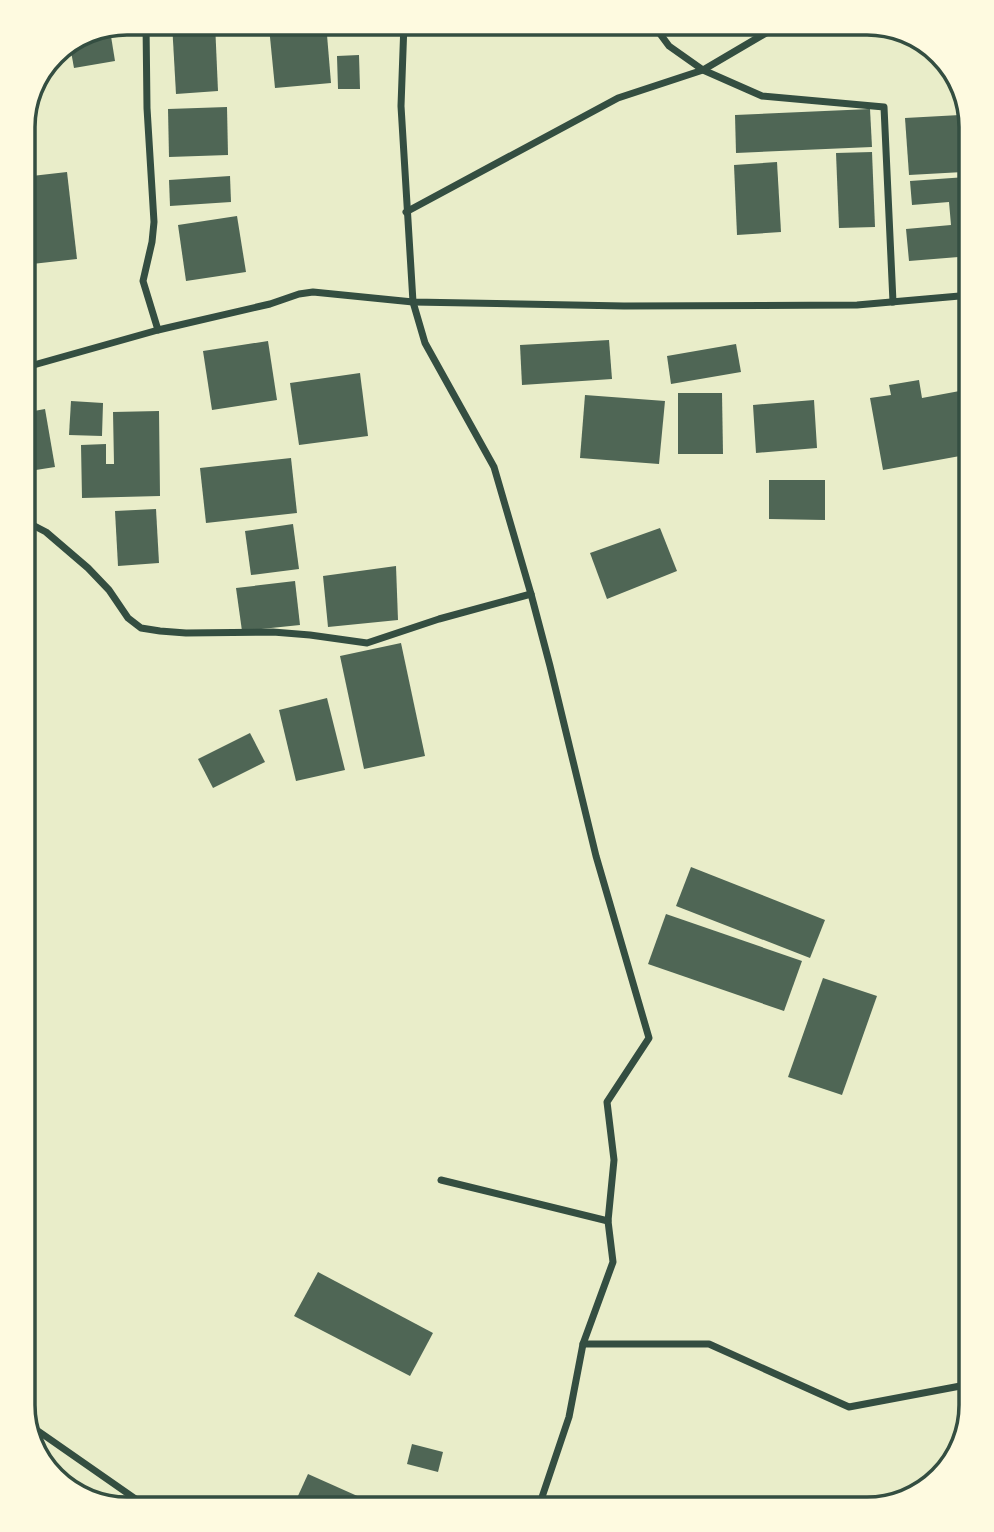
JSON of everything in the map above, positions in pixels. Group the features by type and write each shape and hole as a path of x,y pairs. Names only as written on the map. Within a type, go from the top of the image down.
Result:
{"street":[{"path":"146,35 147,108 154,222 143,281 158,330"},
{"path":"404,35 401,106 413,302 425,343 494,467 550,666 596,856 649,1038 607,1102 614,1160 608,1221 613,1262 583,1344 569,1417 542,1497"},
{"path":"661,35 669,46 703,71 762,96 884,107 893,302"},
{"path":"407,212 618,98 703,71 763,35"},
{"path":"35,365 158,330 313,292 413,302 624,306 857,305 959,296"},
{"path":"35,526 46,532 88,568 109,590 128,618 141,628 160,631 273,632 367,643 439,619 531,594"},
{"path":"441,1180 608,1221"},
{"path":"583,1344 709,1345 849,1407 959,1386"},
{"path":"39,1432 133,1497"}],"building":[{"path":"173,35 216,35 218,91 176,94"},
{"path":"270,35 327,35 331,83 275,88"},
{"path":"111,37 115,61 74,68 71,54 81,47"},
{"path":"359,55 360,89 338,89 337,56"},
{"path":"227,107 228,155 169,157 168,109"},
{"path":"870,109 872,147 736,153 735,115"},
{"path":"958,115 959,172 909,175 905,118"},
{"path":"872,152 875,227 839,228 836,153"},
{"path":"777,162 781,232 737,235 734,165"},
{"path":"67,172 77,259 35,264 35,176"},
{"path":"230,176 231,202 170,206 169,180"},
{"path":"959,178 959,257 909,261 906,229 951,225 949,202 912,205 910,181"},
{"path":"237,216 246,272 186,281 178,225"},
{"path":"609,340 612,379 522,385 520,345"},
{"path":"268,341 277,400 212,410 203,351"},
{"path":"736,344 741,372 671,384 667,356"},
{"path":"360,373 368,436 299,445 290,383"},
{"path":"919,380 922,398 959,391 959,456 883,470 870,398 891,395 889,385"},
{"path":"678,393 722,393 723,454 678,454"},
{"path":"585,395 665,401 659,464 580,458"},
{"path":"814,400 817,448 756,453 753,405"},
{"path":"71,401 103,403 102,436 69,435"},
{"path":"45,409 55,467 35,470 35,411"},
{"path":"159,411 160,496 82,498 81,445 106,444 106,464 114,464 113,412"},
{"path":"291,458 297,513 206,523 200,468"},
{"path":"769,480 825,480 825,520 769,519"},
{"path":"156,509 159,563 118,566 115,511"},
{"path":"293,524 299,569 251,575 245,531"},
{"path":"660,528 677,571 607,599 590,553"},
{"path":"396,566 398,620 328,627 323,576"},
{"path":"295,581 300,625 242,631 236,588"},
{"path":"401,643 425,756 364,769 340,656"},
{"path":"327,698 345,770 296,781 279,710"},
{"path":"250,733 265,762 213,788 198,759"},
{"path":"691,867 825,920 810,958 676,906"},
{"path":"666,914 802,961 784,1011 648,964"},
{"path":"823,978 877,996 842,1095 788,1077"},
{"path":"318,1272 433,1333 410,1376 294,1316"},
{"path":"412,1444 443,1452 438,1472 407,1464"},
{"path":"308,1474 360,1497 297,1497"}]}
